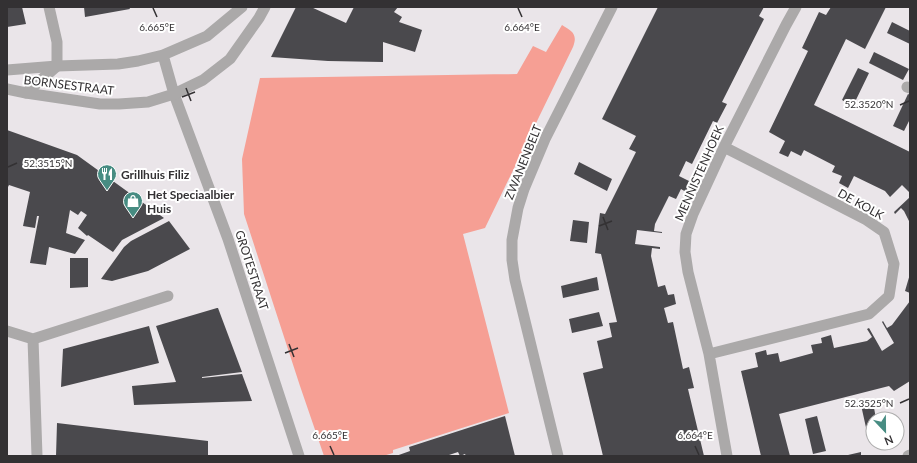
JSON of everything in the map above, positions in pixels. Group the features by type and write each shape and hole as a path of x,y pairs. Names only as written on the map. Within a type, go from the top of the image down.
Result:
{"street":[{"path":"26,93 57,66 57,42 49,7"},
{"name":"BORNSESTRAAT","path":"7,70 57,66 118,64 163,55 207,36 242,7"},
{"name":"BORNSESTRAAT","path":"7,89 100,104 148,102 174,94 203,80 230,59 265,7"},
{"name":"ZWANENBELT","path":"558,456 515,280 512,260 512,240 518,208 532,168 552,125 612,7"},
{"name":"MENNISTENHOEK","path":"727,456 709,354 688,272 685,252 686,234 693,214 724,147 796,7"},
{"name":"GROTESTRAAT","path":"163,55 174,94 228,239 299,456"},
{"name":"DE KOLK","path":"709,354 869,314 889,296 894,264 884,232 865,219 724,147"},
{"path":"7,331 33,339 168,296"},
{"path":"33,339 37,456"}],"shaded area":[{"path":"562,25 573,33 575,39 573,47 485,228 463,234 509,413 393,450 393,453 383,456 324,456 244,214 242,159 260,78 517,74 533,46 546,52"}],"building":[{"path":"7,7 22,7 26,24 7,27"},
{"path":"84,7 129,7 130,9 85,17"},
{"path":"296,7 311,7 346,23 354,7 398,7 394,12 402,17 399,22 422,30 415,52 383,42 383,62 328,61 271,57"},
{"path":"658,7 764,7 759,16 764,19 722,102 727,104 717,123 713,121 692,164 686,161 679,176 691,182 686,192 681,189 676,199 669,196 655,224 654,231 662,233 637,230 635,244 660,247 660,249 652,248 651,256 658,287 665,285 668,295 674,294 676,304 664,308 668,323 673,322 683,369 689,367 694,388 688,389 704,456 603,456 583,373 603,368 597,341 612,337 609,323 617,322 601,254 595,253 600,213 605,214 636,152 629,149 636,136 602,119"},
{"path":"831,7 886,7 865,49 846,39 814,105 910,152 910,193 902,185 890,197 885,191 854,176 848,188 839,183 842,176 832,172 835,166 804,150 801,156 791,151 788,157 779,153 785,141 769,132 808,51 802,48 819,12 826,15"},
{"path":"892,22 910,31 910,44 887,33"},
{"path":"874,52 909,69 903,80 869,63"},
{"path":"858,68 869,73 853,106 842,100"},
{"path":"908,94 910,95 910,119 904,131 893,126"},
{"path":"7,130 77,155 164,218 122,240 113,252 88,235 87,236 78,228 87,215 81,211 78,215 70,210 66,233 85,240 75,254 49,247 46,265 30,263 39,216 37,216 35,228 23,226 30,192 9,185 7,189"},
{"path":"579,162 612,179 607,191 574,174"},
{"path":"910,197 910,223 901,208 895,214 894,212"},
{"path":"573,220 589,222 587,243 570,241"},
{"path":"169,221 190,249 148,271 112,281 101,279 124,247 131,241"},
{"path":"70,258 88,258 88,287 70,288"},
{"path":"910,274 910,293 905,291"},
{"path":"597,277 599,290 563,298 561,286"},
{"path":"910,301 910,381 894,391 889,386 779,414 790,456 761,456 741,371 758,367 755,353 766,350 767,355 778,353 780,362 813,353 811,345 822,343 821,338 831,335 834,348 867,341 872,337 867,329 869,328 882,351 894,343 882,322 883,321 887,328 892,325"},
{"path":"218,308 242,372 202,378 242,374 252,401 134,405 132,386 176,382 156,326"},
{"path":"599,312 603,326 572,333 569,319"},
{"path":"149,326 159,363 61,387 63,349"},
{"path":"873,402 875,411 865,411 865,423 861,405"},
{"path":"505,416 515,456 466,456 465,454 460,456 458,452 446,456 396,456 410,451 409,447"},
{"path":"817,416 826,451 813,454 805,419"},
{"path":"57,423 208,441 208,456 56,456"},
{"path":"861,452 861,456 848,456 848,455"}],"place":[{"name":"Grillhuis Filiz","path":"107,191"},
{"name":"Het Speciaalbier Huis","path":"133,218"}]}
